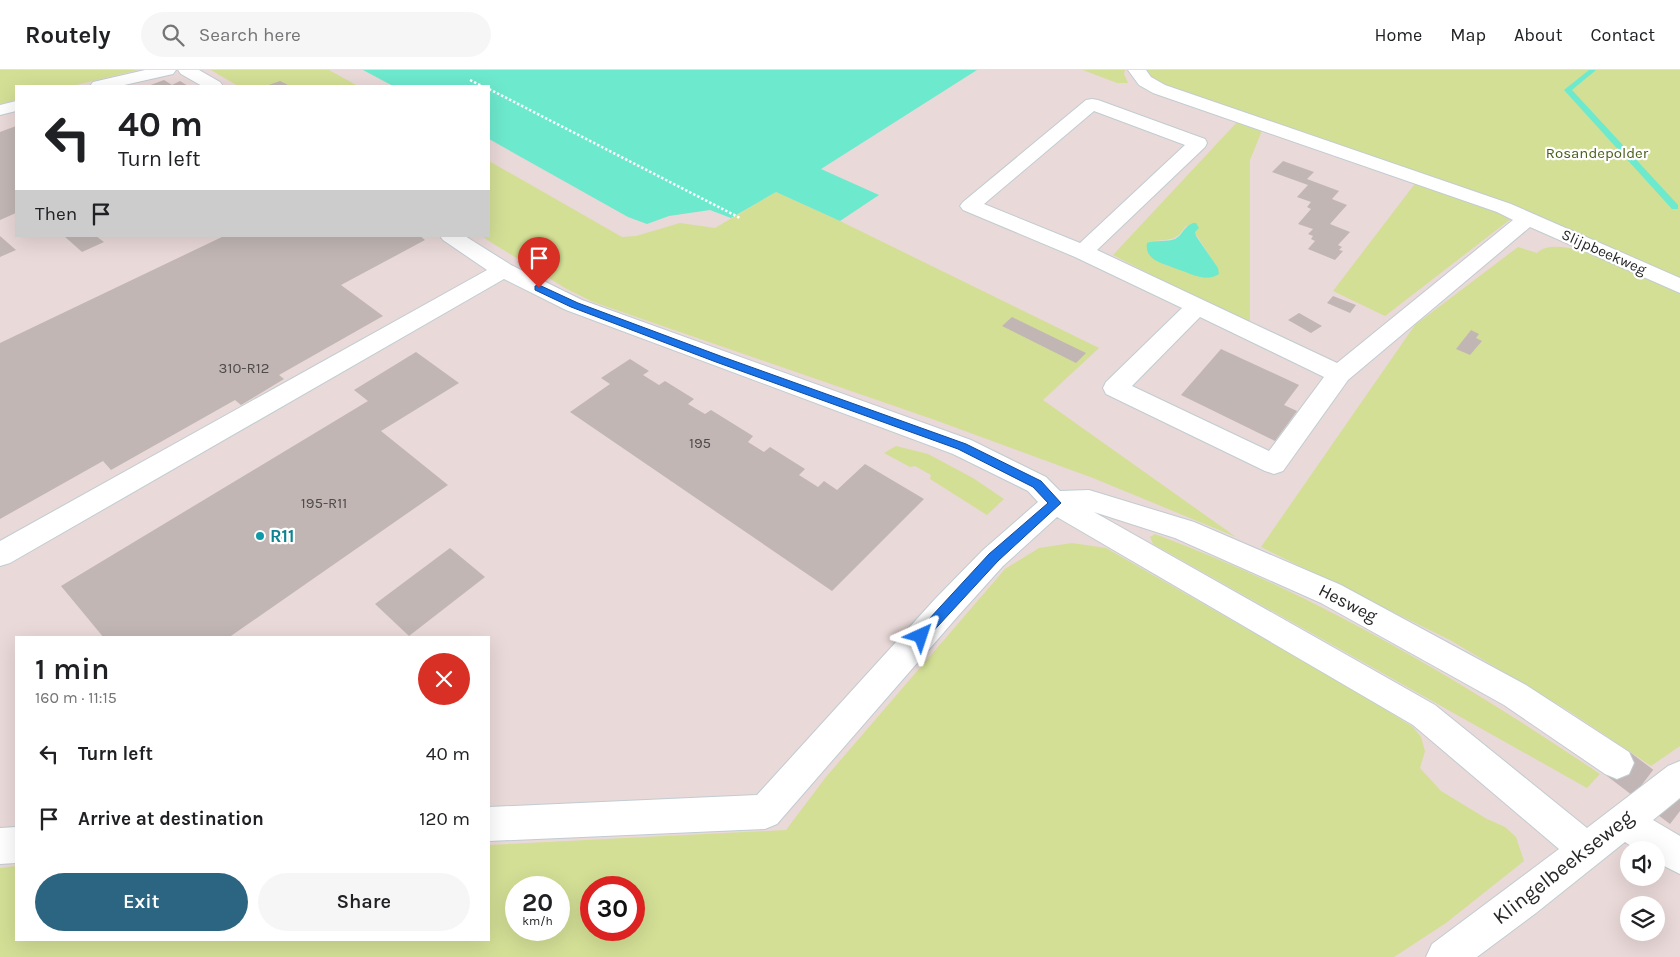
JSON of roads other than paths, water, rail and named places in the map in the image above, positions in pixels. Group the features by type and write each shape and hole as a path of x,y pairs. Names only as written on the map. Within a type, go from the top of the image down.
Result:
{"street":[{"path":"103,85 167,70"},
{"path":"187,70 212,85"},
{"path":"1137,70 1145,81 1159,89 1504,208 1527,219 1339,374 1274,464 1115,388 1197,307"},
{"path":"1083,252 1198,143 1092,104 970,206 1083,252 1339,374"},
{"path":"0,110 15,106"},
{"name":"Slijpbeekweg","path":"1527,219 1680,286"},
{"path":"452,237 503,270 574,305 962,447 1037,484 1055,503 1424,715 1586,849"},
{"path":"0,555 503,270"},
{"name":"Hesweg","path":"1055,503 1066,500 1088,500 1108,505 1184,530 1285,572 1332,594 1515,695 1617,763"},
{"path":"490,824 766,812 947,607 994,558 1055,503"},
{"name":"Klingelbeekseweg","path":"1445,957 1523,900 1680,777"},
{"path":"1622,821 1680,856"},
{"path":"0,846 15,845"}],"waterway":[{"path":"1593,70 1568,90 1675,207"}],"tunnel":[{"path":"1617,763 1680,811"}],"place":[{"name":"R11","path":"260,536"}],"park label":[{"name":"Rosandepolder","path":"1597,153"}]}
